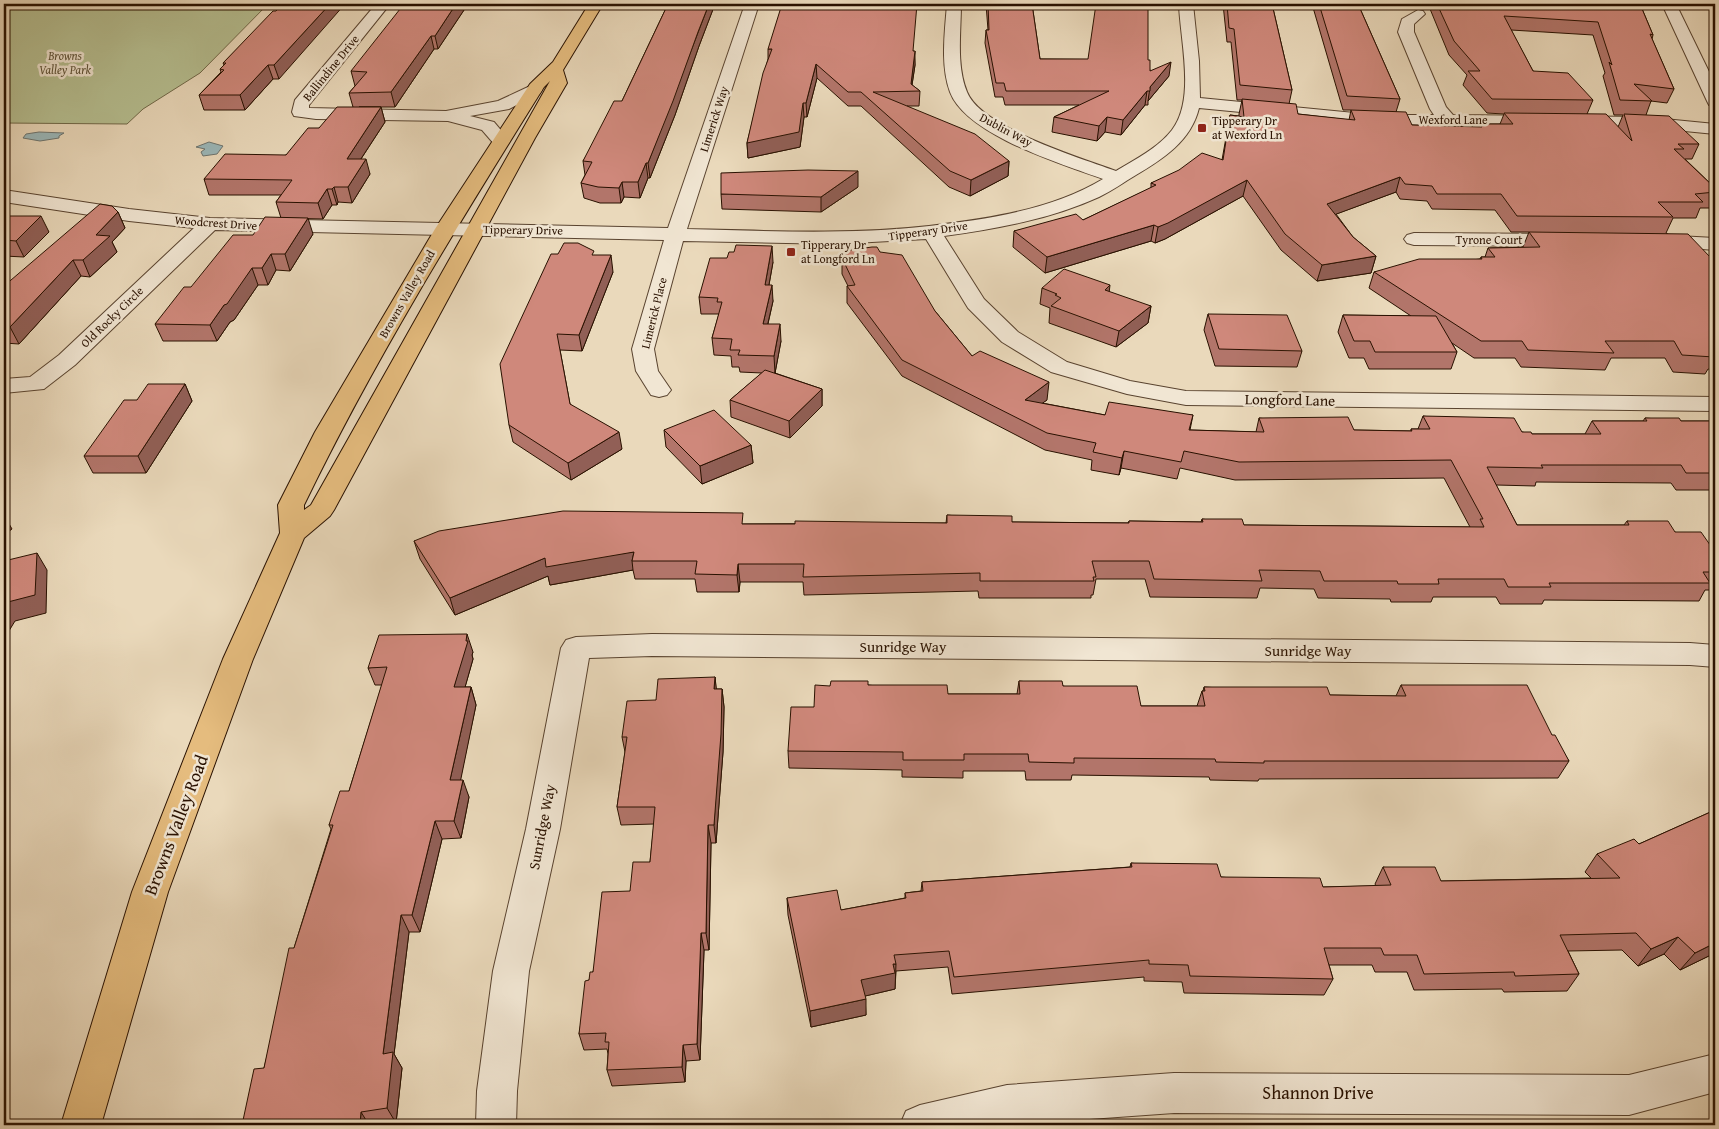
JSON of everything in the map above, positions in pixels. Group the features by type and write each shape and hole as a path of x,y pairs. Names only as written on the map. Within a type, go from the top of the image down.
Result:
{"main road":[{"name":"Browns Valley Road","path":"82,1125 150,892 238,659 293,533 321,510 460,229 501,141 538,84 555,71 596,4"},
{"name":"Browns Valley Road","path":"293,533 291,505 323,440 460,229 526,138 559,83 555,71"}],"street":[{"name":"Ballindine Drive","path":"383,4 306,97 301,104 300,112 316,114 446,116 503,105 534,90"},
{"name":"Limerick Way","path":"676,234 752,4"},
{"name":"Dublin Way","path":"954,4 954,81 960,97 976,115 998,129 1046,151 1118,178"},
{"name":"Tipperary Drive","path":"460,229 845,238 884,237 995,222 1048,209 1092,192 1159,155 1188,118 1192,102 1186,4"},
{"path":"1669,4 1715,101"},
{"path":"1418,14 1407,22 1406,32 1438,109 1448,120"},
{"name":"Wexford Lane","path":"1192,102 1376,120 1644,122 1715,129"},
{"path":"446,116 471,120 488,126 501,141"},
{"name":"Woodcrest Drive","path":"4,196 129,215 210,224 460,229"},
{"name":"Old Rocky Circle","path":"4,386 36,384 67,360 210,224"},
{"name":"Longford Lane","path":"931,231 976,304 1010,337 1059,366 1126,387 1186,398 1715,404"},
{"name":"Limerick Place","path":"659,390 647,371 643,349 676,234"},
{"name":"Tyrone Court","path":"1414,239 1583,240"},
{"path":"1642,241 1715,244"},
{"name":"Sunridge Way","path":"496,1125 497,1091 511,971 543,830 576,648 662,645 1690,654 1715,656"},
{"name":"Shannon Drive","path":"920,1125 1007,1105 1174,1093 1628,1095 1715,1073"}],"green space":[{"name":"Browns Valley Park","path":"4,4 268,4 200,73 143,109 127,124 4,123"}],"water":[{"path":"39,132 64,133 59,138 40,141 23,138 26,134"},
{"path":"209,142 223,146 217,154 203,156 201,152 205,149 196,147"}],"building":[{"path":"282,4 330,4 274,65 268,65 240,95 199,95 224,70 220,69 226,63 223,63"},
{"path":"404,4 456,4 435,36 431,36 391,92 349,93 367,72 351,71"},
{"path":"668,4 709,4 648,163 646,163 638,182 622,182 619,188 598,187 581,183 592,162 583,161 614,101 622,101"},
{"path":"782,4 917,4 913,51 915,51 911,84 920,91 873,92 975,134 1009,161 971,180 950,171 861,92 848,92 816,64 806,103 803,103 799,132 747,143 763,73 772,49 768,49"},
{"path":"988,4 1032,4 1040,59 1088,59 1096,4 1148,4 1148,60 1150,60 1150,71 1171,62 1150,87 1150,91 1147,91 1123,120 1107,117 1099,126 1054,117 1109,91 1006,91 1004,83 996,83 986,30 989,30"},
{"path":"1227,4 1272,4 1292,90 1240,85 1234,29 1229,28"},
{"path":"1319,4 1358,4 1400,99 1347,96"},
{"path":"1437,4 1640,4 1653,35 1650,34 1674,89 1634,84 1652,101 1620,100 1609,62 1612,65 1598,22 1504,16 1533,71 1568,73 1593,100 1492,99 1468,71 1480,71 1454,41"},
{"path":"1242,99 1296,104 1298,114 1355,120 1351,110 1406,112 1412,125 1482,127 1480,124 1513,124 1504,113 1606,114 1632,141 1624,114 1669,116 1699,144 1678,144 1684,149 1674,149 1715,188 1715,192 1695,194 1703,202 1658,202 1673,217 1517,216 1501,194 1437,194 1432,186 1405,184 1400,177 1327,204 1353,237 1376,256 1322,265 1285,234 1247,180 1158,227 1154,225 1047,257 1014,231 1076,214 1083,220 1156,185 1151,183 1179,170 1202,153 1223,160 1230,115 1244,117"},
{"path":"337,107 381,107 347,159 366,159 348,187 327,189 318,203 276,202 292,180 204,179 225,154 286,155 308,128 319,128"},
{"path":"808,170 858,171 821,197 721,194 721,173"},
{"path":"100,204 112,206 118,212 96,235 110,236 83,260 73,260 10,327 4,327 4,286"},
{"path":"4,216 41,216 16,241 4,240"},
{"path":"265,217 308,218 285,254 271,254 262,268 252,268 210,325 155,324 184,287 191,287 233,235 253,235"},
{"path":"1529,232 1688,234 1711,258 1715,258 1715,352 1711,352 1714,357 1682,355 1674,341 1605,341 1614,353 1528,350 1522,341 1481,341 1374,272 1419,259 1482,259 1481,257 1495,257 1488,248 1540,247"},
{"path":"564,243 578,243 594,251 592,255 611,255 579,335 557,334 570,404 619,432 568,463 509,425 500,364 551,254 558,254"},
{"path":"736,245 772,246 765,285 772,285 763,324 780,324 774,356 738,355 740,350 730,350 732,339 712,338 722,302 717,302 718,298 699,297 710,258 727,258 729,252 734,252"},
{"path":"877,247 880,252 902,255 935,311 972,356 980,351 1049,382 1025,400 1105,415 1109,402 1193,415 1189,430 1264,432 1259,418 1348,417 1354,430 1412,431 1411,429 1430,429 1423,416 1514,418 1522,432 1531,432 1532,434 1601,434 1592,421 1647,421 1645,418 1679,418 1681,421 1715,421 1715,473 1686,473 1681,465 1541,465 1543,468 1487,467 1517,525 1629,525 1627,521 1668,521 1675,532 1701,532 1715,552 1715,572 1703,572 1710,583 1549,583 1551,587 1508,587 1504,579 1438,579 1439,584 1398,584 1397,581 1324,581 1320,571 1259,570 1262,581 1154,579 1149,561 1092,561 1096,577 1093,577 1094,581 980,581 980,573 803,577 804,564 738,564 737,575 695,574 697,561 632,561 634,552 546,567 545,558 450,598 414,541 439,531 563,511 743,513 742,524 795,524 795,521 947,523 947,515 1012,516 1012,522 1129,523 1129,521 1203,522 1202,519 1242,519 1244,525 1484,527 1480,519 1483,519 1451,460 1239,462 1184,451 1181,462 1124,451 1122,458 1093,452 1096,443 1047,433 902,360 847,286 855,285 842,258 847,257 844,251"},
{"path":"1064,269 1110,285 1105,290 1151,306 1119,331 1051,306 1061,298 1055,295 1057,294 1042,288"},
{"path":"1208,314 1287,315 1302,351 1219,349"},
{"path":"1343,315 1436,316 1457,352 1375,352 1370,341 1354,341"},
{"path":"765,370 822,389 789,421 730,400"},
{"path":"148,384 185,384 138,456 84,456 124,400 137,400"},
{"path":"714,410 751,445 700,466 664,430"},
{"path":"37,553 35,595 4,603 4,561"},
{"path":"467,634 466,641 468,641 454,687 471,687 450,780 463,780 454,821 435,821 412,915 401,915 383,1054 393,1052 387,1108 361,1112 360,1125 242,1125 254,1069 264,1068 289,948 294,948 333,825 329,825 340,791 349,791 387,667 368,668 379,635"},
{"path":"715,677 714,689 722,689 721,734 714,825 708,825 706,933 701,933 697,1044 683,1045 682,1067 607,1070 609,1042 605,1042 606,1033 579,1034 585,981 589,980 590,972 593,972 602,892 630,891 633,862 650,862 655,807 617,807 627,737 622,737 627,701 656,700 658,679"},
{"path":"831,681 868,681 868,685 947,685 948,694 1020,694 1019,681 1062,681 1063,686 1137,686 1141,706 1205,706 1202,691 1205,691 1204,687 1327,687 1330,695 1406,696 1401,685 1527,685 1552,735 1555,735 1569,761 1264,761 1264,763 1216,762 1215,759 1074,758 1074,763 1029,762 1028,754 964,754 964,760 903,760 903,752 788,751 791,707 814,707 815,685 830,686"},
{"path":"1715,810 1715,943 1695,953 1678,937 1651,949 1636,933 1560,935 1579,974 1515,976 1514,972 1424,974 1417,955 1384,955 1381,948 1324,948 1333,979 1190,976 1188,965 1149,964 1149,960 954,977 949,951 894,955 895,973 861,980 866,999 810,1011 787,898 837,890 841,910 906,898 905,893 923,891 922,882 1132,867 1131,863 1217,864 1221,877 1320,878 1323,887 1391,885 1383,867 1435,867 1441,881 1620,878 1597,854 1634,839 1639,844"}],"place":[{"name":"Tipperary Dr at Wexford Ln","path":"1202,128"},
{"name":"Tipperary Dr at Longford Ln","path":"791,252"}]}
